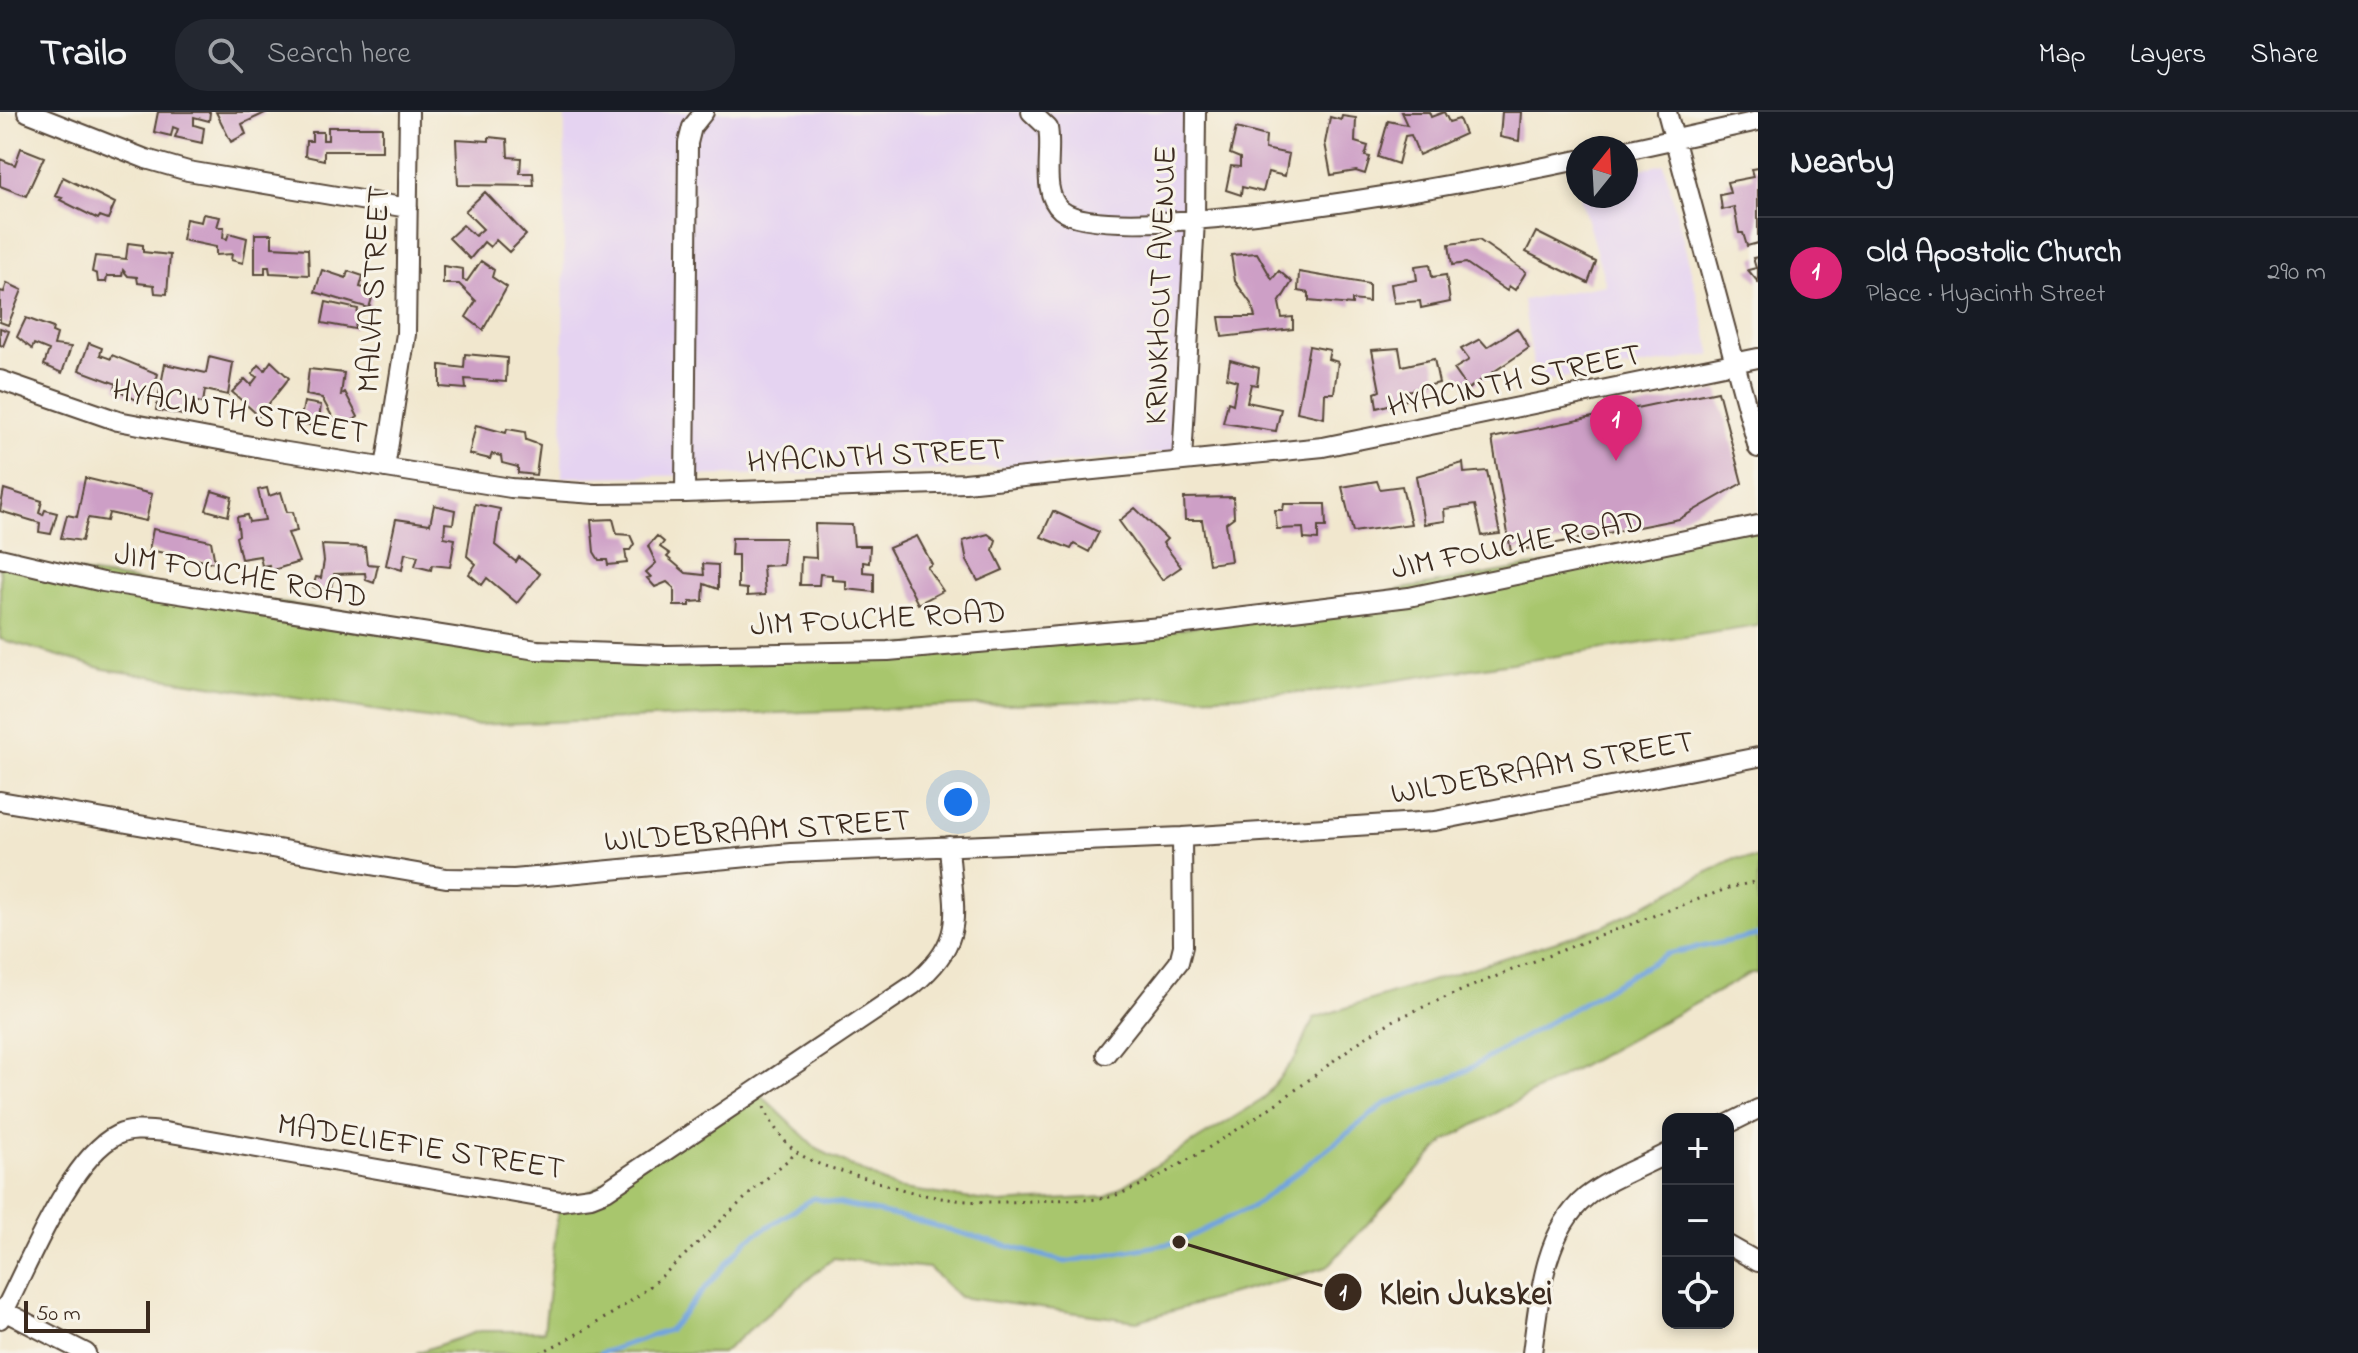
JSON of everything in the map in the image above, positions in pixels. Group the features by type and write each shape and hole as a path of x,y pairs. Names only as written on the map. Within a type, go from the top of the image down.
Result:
{"street":[{"path":"27,112 146,159 188,171 408,208"},
{"name":"MALVA STREET","path":"385,468 406,334 409,112"},
{"path":"685,493 688,143 692,127 704,112"},
{"path":"1031,112 1048,128 1050,186 1057,205 1064,212 1090,220 1195,220 1438,190 1566,163"},
{"name":"KRINKHOUT AVENUE","path":"1182,461 1195,220 1196,112"},
{"path":"1667,112 1758,448"},
{"path":"1638,147 1758,121"},
{"name":"HYACINTH STREET","path":"0,380 80,410 131,424 385,468 525,489 595,494 685,493 902,487 1182,461 1370,439 1758,358"},
{"name":"JIM FOUCHE ROAD","path":"0,558 103,582 385,629 537,650 665,655 888,651 1161,627 1409,597 1758,525"},
{"name":"WILDEBRAAM STREET","path":"0,801 408,872 475,879 791,853 1182,837 1435,821 1758,757"},
{"path":"1106,1054 1179,962 1183,946 1182,837"},
{"name":"MADELIEFIE STREET","path":"1,1313 81,1167 103,1144 127,1132 165,1132 530,1196 580,1200 606,1191 913,985 937,965 948,950 953,928 949,846"},
{"path":"1734,1121 1758,1109"},
{"path":"1532,1353 1554,1241 1561,1226 1586,1197 1662,1156"},
{"path":"1734,1248 1758,1262"},
{"path":"1,1313 86,1353"}],"path":[{"path":"756,1089 775,1132 795,1154 927,1199 976,1204 1105,1197 1136,1187 1172,1168 1292,1092 1364,1038 1401,1017 1546,956 1729,888 1758,881"},
{"path":"540,1353 596,1325 653,1284 748,1192 795,1154"}],"shaded area":[{"path":"565,112 1195,112 1192,439 1173,452 1033,465 895,473 562,477"},
{"path":"1664,164 1712,355 1536,382 1523,300 1606,285 1584,208 1638,208 1638,169"}],"green space":[{"path":"1758,526 1758,626 1317,692 473,725 104,669 0,639 0,560 643,658 1167,631"},
{"path":"1735,858 1758,859 1758,973 1751,973 1445,1141 1327,1267 1137,1321 959,1297 929,1268 833,1258 722,1353 416,1353 479,1331 544,1331 560,1196 582,1196 757,1091 817,1149 896,1188 1000,1203 1105,1197 1262,1100 1296,1057 1314,1018 1604,926"}],"building":[{"path":"158,112 210,112 209,121 194,117 194,125 204,128 202,143 175,137 178,129 173,127 171,136 154,132"},
{"path":"216,112 267,112 242,124 246,134 231,142"},
{"path":"1401,112 1429,112 1431,117 1444,112 1449,122 1459,119 1465,134 1419,155 1411,135 1405,136 1398,164 1378,157 1388,121 1407,125"},
{"path":"1502,112 1521,112 1519,141 1500,137"},
{"path":"1342,116 1356,118 1355,142 1368,146 1365,156 1370,157 1365,174 1356,171 1331,175 1325,143 1330,117 1341,120"},
{"path":"328,127 382,127 382,151 324,151 324,160 305,156 306,141 312,141 312,132 323,132 323,140 328,140"},
{"path":"1236,128 1266,136 1265,149 1289,154 1285,176 1268,172 1263,192 1242,187 1241,195 1226,190 1231,166 1240,167 1240,158 1230,154"},
{"path":"489,137 507,139 508,157 521,158 520,173 533,173 534,186 458,185 456,139 489,141"},
{"path":"21,148 44,157 26,196 0,186 0,159 15,165"},
{"path":"1758,168 1758,243 1747,246 1743,233 1739,233 1734,207 1722,210 1720,195 1730,193 1727,182 1753,177 1751,169"},
{"path":"63,177 115,203 108,219 100,216 98,219 55,196"},
{"path":"485,192 526,235 509,252 496,240 490,247 484,242 470,259 449,238 463,225 475,236 483,229 465,211"},
{"path":"203,214 220,217 217,227 224,227 223,238 227,239 229,233 247,238 243,263 231,260 232,254 216,255 216,247 182,240 186,219 201,222"},
{"path":"1536,232 1596,262 1588,283 1526,252"},
{"path":"255,234 272,234 272,247 308,249 309,275 270,273 269,267 265,267 265,274 255,274"},
{"path":"1479,240 1526,272 1515,290 1509,286 1507,291 1466,263 1452,265 1449,244"},
{"path":"128,243 143,245 143,252 170,255 167,294 155,293 154,285 138,283 137,277 128,276 123,270 122,276 107,276 106,282 98,282 97,274 92,272 95,256 126,259"},
{"path":"1257,253 1272,279 1279,271 1292,282 1279,303 1282,318 1293,317 1293,329 1222,337 1219,317 1255,317 1252,305 1235,281 1231,255"},
{"path":"1758,257 1758,282 1748,270 1756,268 1753,258"},
{"path":"481,261 494,270 492,277 507,287 483,330 466,317 476,301 459,284 443,284 443,266 463,269 463,280 467,281"},
{"path":"1430,264 1432,277 1446,275 1450,302 1421,308 1420,301 1394,303 1391,284 1417,280 1415,266"},
{"path":"322,270 346,278 348,271 363,276 360,287 374,291 369,308 315,292"},
{"path":"1299,272 1369,284 1369,302 1352,300 1352,305 1309,301 1309,293 1298,291"},
{"path":"7,283 22,290 8,325 0,322 0,291 4,292"},
{"path":"326,302 358,309 355,329 322,323"},
{"path":"26,318 53,328 52,332 57,334 54,345 71,347 62,373 44,365 49,350 34,344 32,349 17,337"},
{"path":"0,328 9,331 3,346 0,345"},
{"path":"1517,328 1529,348 1468,389 1454,369 1469,360 1461,349 1480,339 1487,347"},
{"path":"89,343 102,348 100,355 111,359 112,355 158,374 153,391 146,389 140,402 115,388 117,384 79,370"},
{"path":"1309,346 1330,350 1328,359 1338,362 1334,393 1325,393 1324,418 1297,412"},
{"path":"1399,348 1402,366 1434,359 1439,383 1407,391 1410,399 1377,408 1375,393 1380,391 1372,350"},
{"path":"465,354 507,358 506,382 465,379 466,389 440,387 440,365 464,368"},
{"path":"209,357 233,363 228,395 205,390 203,403 186,400 183,415 156,410 165,364 206,373"},
{"path":"1230,360 1259,368 1257,385 1251,384 1247,402 1281,409 1276,431 1223,423 1228,402 1233,404 1237,381 1227,378"},
{"path":"271,361 289,378 259,416 232,392 245,379 251,385 257,377 252,374 259,365 265,370"},
{"path":"309,369 344,373 341,395 345,392 358,417 339,429 322,398 306,395"},
{"path":"1718,391 1742,483 1679,519 1511,552 1492,438"},
{"path":"304,402 321,405 318,427 300,423"},
{"path":"476,425 506,433 507,429 525,432 526,440 540,445 536,475 518,473 518,467 502,463 501,456 492,454 490,459 469,454"},
{"path":"1463,463 1464,473 1487,471 1500,534 1482,536 1475,505 1444,509 1445,521 1424,524 1416,476"},
{"path":"85,478 152,494 146,521 109,513 107,521 88,518 82,541 61,538 67,515 77,517"},
{"path":"1377,481 1380,489 1402,486 1411,524 1353,532 1342,487"},
{"path":"267,488 269,496 281,492 287,512 293,512 297,531 288,533 299,562 270,571 269,565 262,566 260,556 241,559 236,537 239,535 237,517 247,515 249,522 265,520 258,490"},
{"path":"4,489 42,501 39,513 43,515 45,510 57,513 51,534 39,532 40,523 0,511"},
{"path":"212,491 232,497 228,516 206,510"},
{"path":"1233,497 1234,517 1226,523 1231,561 1209,564 1202,520 1185,520 1184,498"},
{"path":"475,504 500,509 495,545 516,562 519,557 540,574 517,603 487,578 482,585 469,574 476,564 467,556"},
{"path":"1284,504 1325,504 1326,527 1318,527 1318,540 1304,539 1303,528 1277,529 1275,510 1283,510"},
{"path":"434,505 455,510 453,524 445,523 444,537 455,539 450,567 432,565 431,570 415,566 418,556 405,553 402,570 386,565 396,519 430,524"},
{"path":"1135,508 1167,539 1163,543 1181,567 1162,580 1119,521"},
{"path":"1053,511 1099,532 1089,552 1074,544 1071,549 1041,537"},
{"path":"613,519 617,534 630,535 634,544 630,550 625,550 627,563 608,565 607,560 599,560 594,552 591,520"},
{"path":"815,524 852,525 854,546 870,546 869,563 863,562 863,572 874,573 874,592 846,589 846,581 832,580 832,575 820,574 819,585 800,585 801,557 816,558"},
{"path":"153,529 211,541 215,563 149,550"},
{"path":"988,534 996,540 993,550 1003,570 978,581 967,561 963,541"},
{"path":"657,536 664,542 660,547 670,554 667,557 686,573 704,575 703,564 718,565 718,589 704,584 703,601 690,602 690,606 674,606 674,588 667,582 655,587 647,578 651,577 646,572 656,563 648,546"},
{"path":"917,536 932,564 927,567 943,591 918,604 889,548"},
{"path":"732,538 785,538 783,565 763,566 765,595 747,596 747,589 738,588 738,555 731,555"},
{"path":"322,545 365,547 367,564 378,565 374,583 366,580 365,573 334,574 330,592 313,587 316,577 321,578 324,561"}],"waterway":[{"path":"601,1353 669,1330 747,1240 813,1198 914,1220 1065,1262 1179,1242 1255,1205 1385,1104 1460,1074 1667,954 1758,935"}],"place":[{"name":"Old Apostolic Church","path":"1616,461"},
{"name":"Klein Jukskei","path":"1179,1242"}]}
